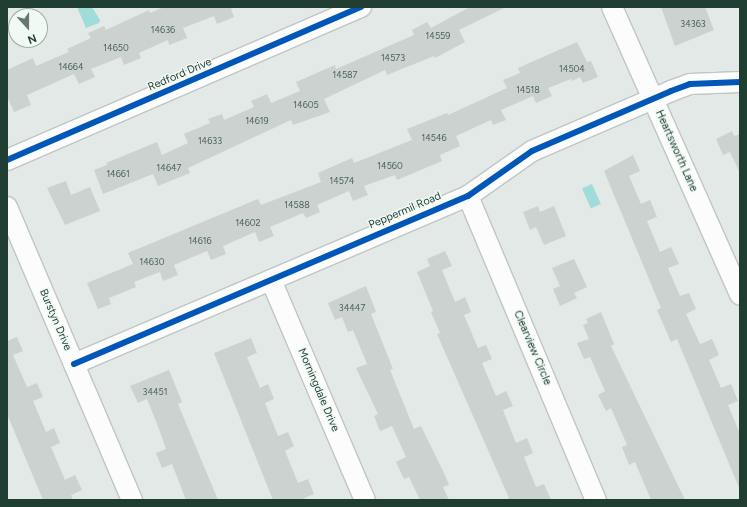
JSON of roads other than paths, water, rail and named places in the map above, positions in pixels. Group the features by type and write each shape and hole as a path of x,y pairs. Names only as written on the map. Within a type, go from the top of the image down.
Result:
{"street":[{"name":"Redford Drive","path":"7,160 361,7"},
{"name":"Heartsworth Lane","path":"612,7 740,295"},
{"name":"Peppermil Road","path":"74,364 468,196 532,151 653,99 690,84 740,82"},
{"name":"Clearview Circle","path":"468,196 596,500"},
{"name":"Burstyn Drive","path":"7,207 132,500"},
{"name":"Morningdale Drive","path":"271,280 365,500"}],"water":[{"path":"77,7 92,7 100,20 99,23 86,28"},
{"path":"592,184 601,204 591,209 582,188"}]}
